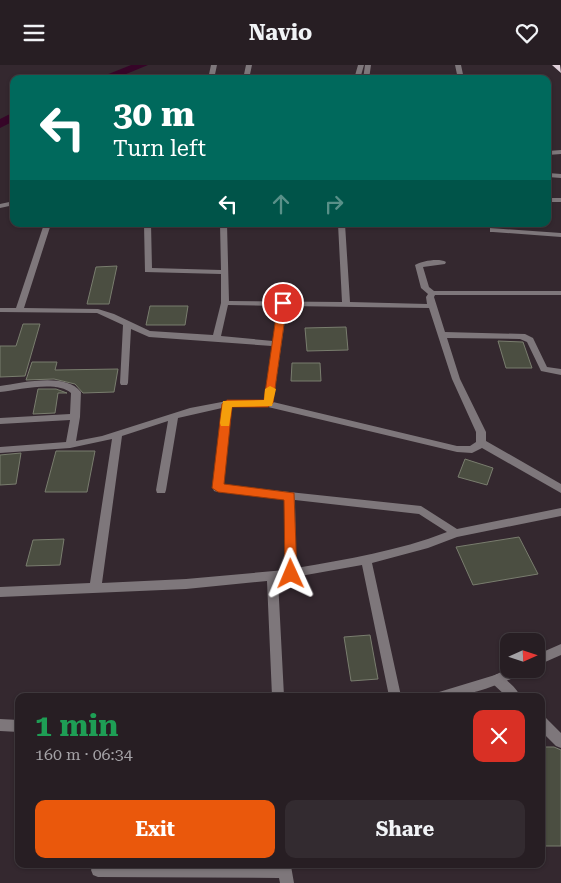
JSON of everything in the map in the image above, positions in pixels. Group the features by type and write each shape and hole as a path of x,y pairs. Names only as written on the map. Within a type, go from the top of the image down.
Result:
{"highway":[{"path":"556,65 561,71"}],"street":[{"path":"19,310 45,227"},
{"path":"147,227 148,270 225,272"},
{"path":"216,338 226,303 224,227"},
{"path":"341,227 346,305"},
{"path":"493,230 561,235"},
{"path":"442,262 419,265 424,288 432,293 439,291 561,293"},
{"path":"432,293 430,297 432,306 456,379 481,432 481,443"},
{"path":"226,303 432,306"},
{"path":"268,403 283,303"},
{"path":"0,310 98,311 112,315 149,334 277,344"},
{"path":"124,383 127,324"},
{"path":"442,335 522,336 530,340 544,369 561,372"},
{"path":"0,389 66,385 76,392 75,417 70,445"},
{"path":"0,450 70,445 118,434 211,405 268,403 441,447 472,450 481,443"},
{"path":"227,404 218,488 421,510 456,533"},
{"path":"161,490 174,416"},
{"path":"0,421 75,417"},
{"path":"95,589 118,434"},
{"path":"481,443 561,489"},
{"path":"290,496 291,574"},
{"path":"0,592 186,585 291,574 428,544 456,533 561,512"},
{"path":"366,559 394,693"},
{"path":"272,576 278,693"},
{"path":"545,657 561,649"},
{"path":"453,693 501,678"},
{"path":"497,680 511,693"},
{"path":"0,725 15,726"},
{"path":"545,726 561,743"},
{"path":"98,870 286,871 287,883"}],"building":[{"path":"117,266 109,304 87,304 96,267"},
{"path":"150,306 188,306 185,325 146,325"},
{"path":"23,324 40,324 25,376 0,377 0,346 16,346"},
{"path":"346,327 348,350 307,351 305,328"},
{"path":"498,341 523,342 532,368 506,368"},
{"path":"32,362 57,362 55,370 118,369 114,392 83,393 75,384 54,379 26,380"},
{"path":"292,363 320,363 321,381 291,381"},
{"path":"38,389 56,389 67,393 58,393 55,413 33,414"},
{"path":"56,451 95,451 87,492 45,492"},
{"path":"21,453 16,484 0,485 0,455"},
{"path":"465,459 493,468 487,485 458,477"},
{"path":"519,537 538,574 473,585 456,547"},
{"path":"64,539 60,565 26,566 33,540"},
{"path":"370,635 378,679 351,681 344,637"},
{"path":"545,747 554,747 561,750 561,846 545,846"}],"waterway":[{"path":"113,75 142,65"},
{"path":"0,124 10,118"}],"slow traffic":[{"path":"225,423 227,404 268,403 270,389"}],"route":[{"path":"283,303 268,403 227,404 218,488 290,496 291,574"}]}
